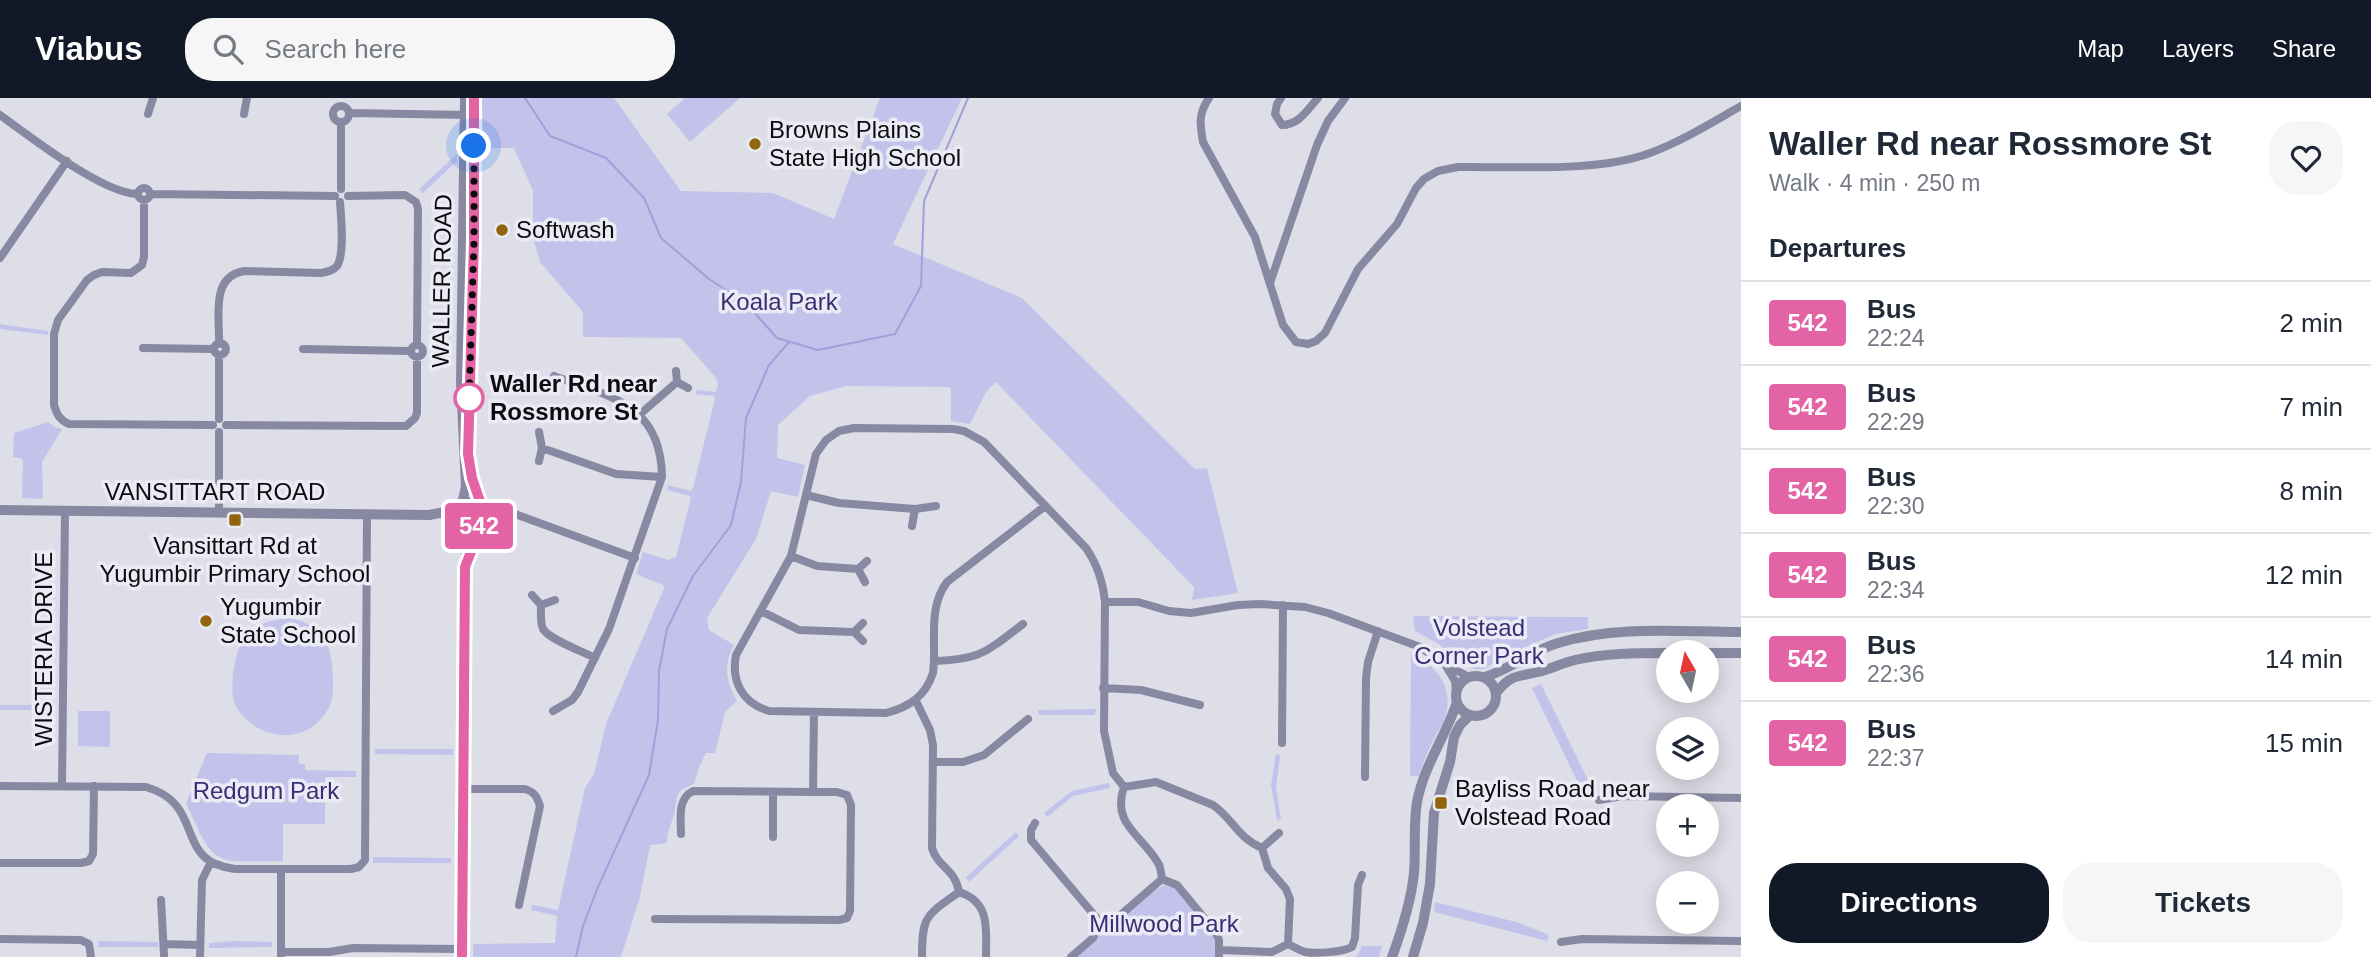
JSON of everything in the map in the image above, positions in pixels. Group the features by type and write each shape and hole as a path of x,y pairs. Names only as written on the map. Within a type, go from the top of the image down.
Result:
{"street":[{"path":"148,114 153,98"},
{"path":"244,114 247,98"},
{"name":"WALLER ROAD","path":"465,98 469,115 468,454 485,516 465,567"},
{"name":"WALLER ROAD","path":"469,115 474,98"},
{"path":"1209,98 1201,108 1203,142 1255,237 1283,325 1296,342 1308,344 1325,333 1358,269 1397,224 1416,188 1424,179 1438,171 1458,167 1590,165 1620,161 1672,144 1741,106"},
{"path":"1281,98 1275,114 1282,125 1298,121 1318,98"},
{"path":"1270,286 1272,273 1317,145 1328,121 1345,98"},
{"path":"341,102 350,113 348,120 341,123 335,120 333,114 341,102"},
{"path":"350,113 469,115"},
{"path":"0,115 67,161 125,194 405,195 416,202 415,418 407,426 69,424 62,421 54,405 54,334 58,320 87,280 94,275 102,272 131,273 142,265 144,196"},
{"path":"219,513 217,349 220,288 225,278 233,273 321,273 331,271 337,266 341,254 341,123"},
{"path":"0,258 67,161"},
{"name":"WALLER ROAD","path":"462,953 466,543 462,508 466,486 461,382 467,301"},
{"path":"143,348 217,349"},
{"path":"303,349 415,351"},
{"path":"676,371 677,382"},
{"path":"553,711 572,700 609,629 662,477 661,453 657,443 639,415 629,405 554,376"},
{"path":"677,382 688,388"},
{"path":"639,415 677,382"},
{"path":"1045,506 947,582 938,594 934,608 934,661 930,681 916,701 886,713 769,711 757,708 745,698 737,685 733,669 736,655 791,556 816,454 826,440 839,431 854,428 964,431 984,442 1045,506 1093,558 1105,602 1104,731 1113,773 1124,787"},
{"path":"539,461 542,448 540,432"},
{"path":"542,448 616,474 662,477"},
{"path":"806,495 839,503 915,509 936,506"},
{"path":"462,508 471,502 515,514 635,558"},
{"name":"VANSITTART ROAD","path":"429,515 462,508"},
{"path":"912,526 915,509"},
{"name":"VANSITTART ROAD","path":"0,510 429,515 462,523"},
{"name":"WISTERIA DRIVE","path":"62,786 65,512"},
{"path":"0,786 146,786 162,791 173,800 195,841 211,862 235,869 359,867 365,860 367,514"},
{"path":"462,523 471,528 498,516 515,514"},
{"path":"791,556 817,566 858,569 867,561"},
{"path":"858,569 865,582"},
{"path":"532,595 541,605 541,621 549,635 594,658"},
{"path":"541,605 555,600"},
{"path":"1105,602 1138,602 1169,611 1191,613 1238,605 1305,607 1420,647 1469,677 1485,677 1501,672 1530,653 1555,643 1588,635 1624,631 1741,632"},
{"path":"1282,743 1283,605"},
{"path":"761,611 799,630 854,632 863,641"},
{"path":"854,632 863,623"},
{"path":"934,661 965,660 977,656 1023,624"},
{"path":"1365,777 1366,678 1378,631"},
{"path":"1496,693 1505,681 1513,676 1538,672 1573,660 1625,653 1656,653"},
{"path":"1719,653 1741,653"},
{"path":"1444,664 1455,681 1460,708 1470,715 1477,716 1489,711 1496,700 1496,693 1485,677"},
{"path":"1391,957 1403,928 1411,897 1414,834 1424,776 1436,746 1450,723 1460,684 1469,677"},
{"path":"1103,688 1141,690 1200,705"},
{"path":"916,701 930,730 934,762 932,848 935,858 957,880 959,892"},
{"path":"813,792 814,712"},
{"path":"1413,957 1430,884 1434,813 1450,762 1454,737 1460,725 1470,715"},
{"path":"934,762 963,762 984,755 1028,719"},
{"path":"1124,787 1156,782 1213,805 1248,842 1262,848"},
{"path":"0,863 89,861 93,854 94,786"},
{"path":"1124,787 1119,801 1121,812 1131,830 1159,864 1162,879"},
{"path":"463,789 525,789 534,792 538,799 540,806 519,905"},
{"path":"654,919 839,920 846,918 850,911 851,805 847,795 837,792 693,791 686,795 682,802 681,834"},
{"path":"773,792 773,841"},
{"path":"1598,800 1622,796 1741,798"},
{"path":"1035,823 1031,830 1031,840 1100,922"},
{"path":"1262,848 1279,833"},
{"path":"1262,848 1268,868 1286,888 1290,899 1288,944"},
{"path":"200,957 202,880 211,862"},
{"path":"281,869 281,955 353,948 371,953 462,953"},
{"path":"1288,944 1309,952 1346,951 1352,947 1355,938 1358,885 1362,875"},
{"path":"1100,922 1117,918 1162,879"},
{"path":"1162,879 1177,885 1215,931 1219,940 1219,954 1272,952 1288,944"},
{"path":"922,957 922,930 925,921 929,914 959,892"},
{"path":"959,892 969,895 981,907 986,918 986,957"},
{"path":"161,900 164,955"},
{"path":"1071,957 1093,938 1100,922"},
{"path":"0,939 81,940 89,944 91,957"},
{"path":"1561,942 1582,939 1741,940"},
{"path":"164,944 200,945"}],"green space":[{"name":"Koala Park","path":"482,98 614,98 681,191 773,193 834,219 880,98 962,98 893,244 1022,298 1195,469 1207,468 1238,593 1192,600 1194,587 996,382 986,392 970,424 951,421 949,387 846,386 810,396 778,425 777,458 805,465 798,497 771,491 756,539 707,618 709,630 734,645 728,659 727,673 737,701 725,712 715,753 706,753 694,784 679,792 667,843 650,845 640,897 621,957 473,957 473,944 555,943 557,916 531,910 532,905 558,910 585,788 594,774 606,724 665,586 636,574 643,552 668,560 676,557 691,498 667,490 668,485 691,491 693,488 715,399 714,396 696,394 696,390 716,392 718,384 716,378 681,338 583,337 583,312 540,262 533,238 533,191 514,148 483,148"},
{"path":"685,98 740,98 690,142 667,114"},
{"path":"457,154 457,161 423,193 419,189"},
{"path":"0,324 48,331 48,335 0,329"},
{"path":"48,422 62,429 42,462 43,499 22,498 23,459 13,457 14,433"},
{"name":"Volstead Corner Park","path":"1413,616 1588,617 1588,629 1556,634 1484,669 1473,669 1415,631"},
{"path":"291,618 311,626 324,639 331,656 333,689 330,705 319,721 297,734 285,735 260,729 239,711 233,694 233,680 238,650 249,633 266,623"},
{"name":"Volstead Corner Park","path":"1411,654 1431,666 1438,674 1447,692 1448,703 1442,725 1419,776 1410,776"},
{"path":"1541,684 1591,788 1584,795 1532,688"},
{"path":"0,705 53,705 53,710 0,710"},
{"path":"1096,709 1095,715 1039,715 1038,710"},
{"path":"78,711 110,711 110,747 78,746"},
{"path":"375,749 453,749 453,755 375,754"},
{"name":"Redgum Park","path":"207,753 299,755 299,764 305,764 305,770 356,771 356,777 325,777 325,824 283,824 283,861 229,860 219,857 211,850 186,803"},
{"path":"1276,754 1280,755 1276,788 1281,819 1277,820 1271,785"},
{"path":"1109,783 1110,788 1073,796 1047,817 1044,813 1072,791"},
{"path":"1016,832 1019,836 969,882 966,877"},
{"path":"373,857 451,858 451,863 373,863"},
{"name":"Millwood Park","path":"1164,885 1175,888 1213,934 1216,944 1215,957 1076,957 1102,926"},
{"path":"1435,902 1520,923 1549,935 1547,941 1434,912"},
{"path":"98,941 158,942 158,947 98,947"},
{"path":"272,942 272,947 209,948 209,943"},
{"path":"1362,946 1382,946 1379,957 1353,957 1357,956"}],"waterway":[{"path":"525,98 550,136 606,158 644,198 661,238 709,279 745,302 777,338 818,350 895,334 921,286 924,201 968,98"},
{"path":"576,957 583,926 598,887 649,775 658,720 659,671 667,629 693,576 731,525 741,482 746,418 769,365 789,342"}],"bus line":[{"name":"542","path":"462,957 465,567 474,548 479,525 485,516 472,478 468,454 474,240 474,98"}],"place":[{"name":"Browns Plains State High School","path":"755,144"},
{"name":"Softwash","path":"502,230"},
{"name":"Waller Rd near Rossmore St","path":"469,398"},
{"name":"Vansittart Rd at Yugumbir Primary School","path":"235,520"},
{"name":"Yugumbir State School","path":"206,621"},
{"name":"Bayliss Road near Volstead Road","path":"1441,803"}],"route":[{"path":"469,398 469,403 474,146"}]}
